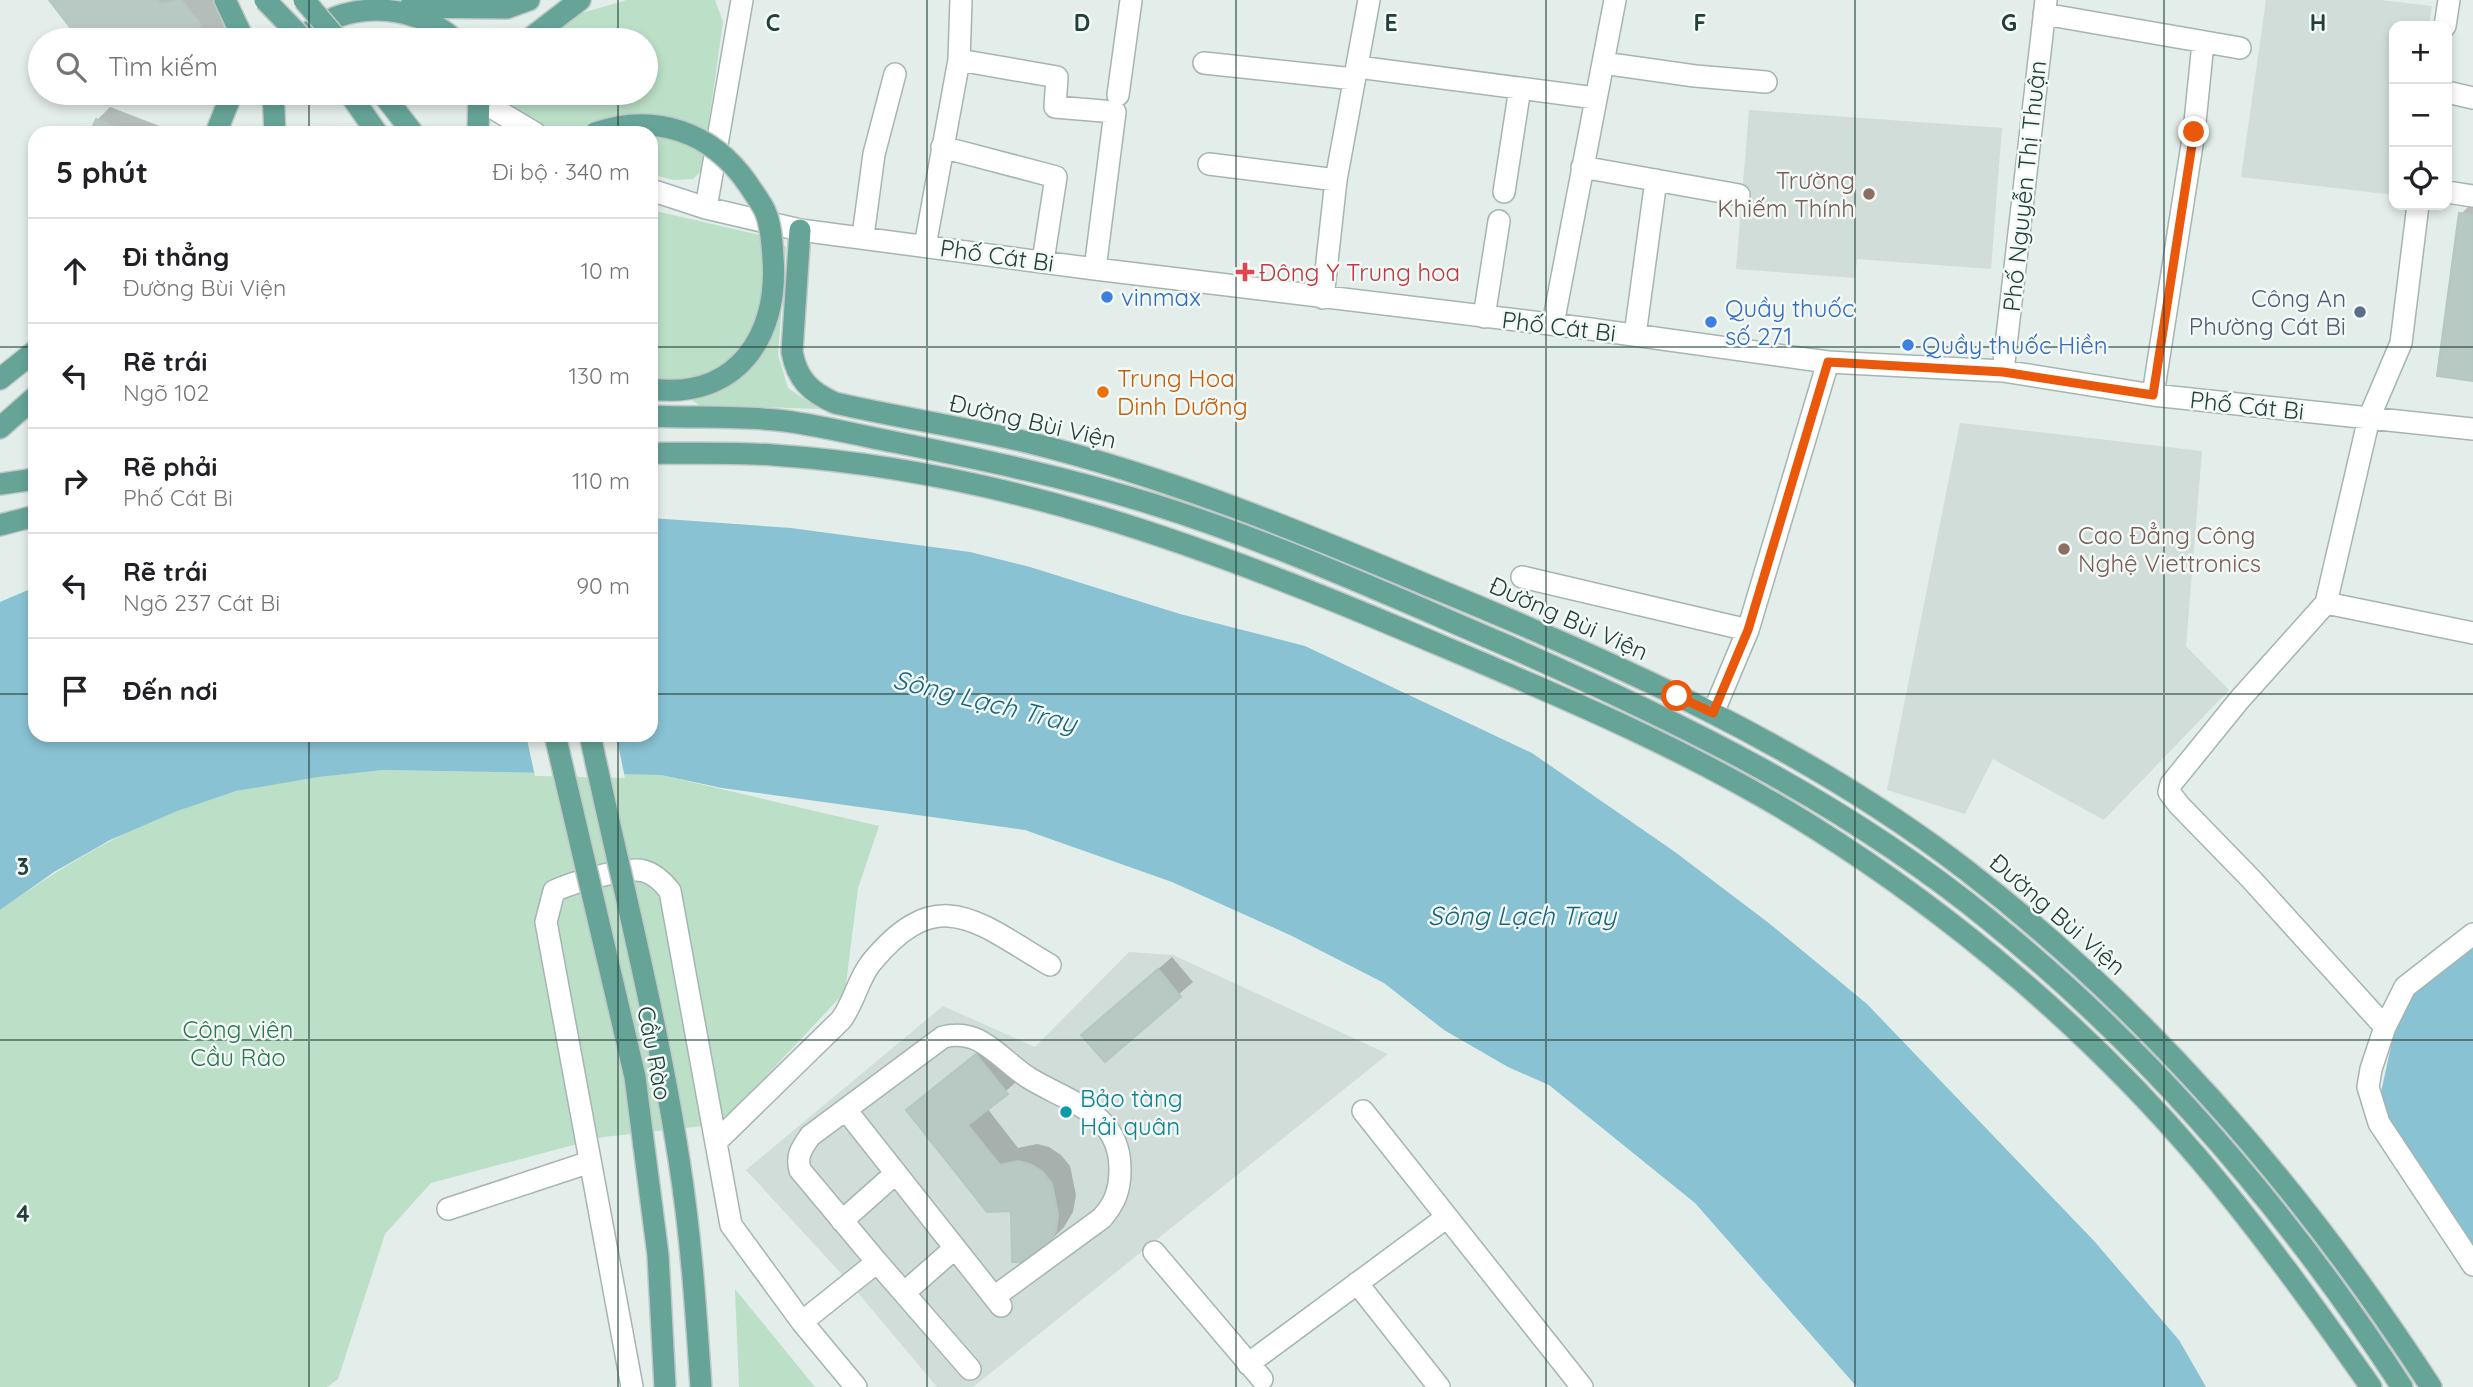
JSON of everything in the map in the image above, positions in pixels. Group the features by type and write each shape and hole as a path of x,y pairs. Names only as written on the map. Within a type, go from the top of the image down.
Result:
{"main road":[{"path":"225,0 238,28"},
{"path":"265,0 291,28"},
{"path":"304,0 328,28"},
{"path":"317,28 333,15 363,6 390,3 508,8 529,0"},
{"path":"544,28 580,0"},
{"path":"390,3 427,18 440,28"},
{"path":"219,126 227,105"},
{"path":"357,105 372,126"},
{"path":"391,105 408,126"},
{"path":"479,126 481,105"},
{"path":"624,126 637,123 675,128 717,149 735,166 765,211 772,244 775,282 771,310 757,343 737,367 716,383 691,391 658,389"},
{"name":"Đường Bùi Viện","path":"800,230 792,352 795,370 805,385 835,403 1032,444 1146,476 1243,509 1479,606 1713,713 1814,769 1887,814 1964,869 2050,938 2127,1009 2205,1088 2281,1180 2353,1274 2431,1387"},
{"path":"0,379 28,357"},
{"path":"1,428 28,403"},
{"name":"Đường Bùi Viện","path":"658,416 777,420 1026,469 1155,505 1375,589 1665,718 1749,760 1828,805 1988,919 2068,988 2140,1058 2216,1139 2283,1223 2402,1387"},
{"path":"1026,469 1032,444"},
{"path":"658,453 774,455 907,472 1026,495 1146,529 1258,569 1436,643 1740,783 1814,827 1892,880 1967,937 2049,1006 2204,1166 2270,1247 2371,1387"},
{"path":"0,484 28,480"},
{"path":"0,525 28,518"},
{"name":"Cầu Rào","path":"557,742 635,1077 658,1255 665,1387"},
{"name":"Cầu Rào","path":"592,742 664,1076 679,1161 691,1253 701,1387"}],"street":[{"path":"706,208 742,0"},
{"path":"925,246 960,60 961,0"},
{"path":"1095,269 1131,0"},
{"path":"1323,298 1336,180 1369,0"},
{"path":"1553,324 1615,0"},
{"path":"2446,21 2449,0"},
{"path":"2045,7 2203,43 2240,48"},
{"name":"Phố Nguyễn Thị Thuận","path":"2003,372 2045,7"},
{"path":"2153,395 2194,132 2203,43"},
{"path":"960,60 1057,77 1055,107 1116,104"},
{"path":"1205,63 1356,73 1520,88 1595,98"},
{"path":"1604,63 1695,76 1766,82"},
{"path":"863,236 874,154 895,74"},
{"path":"1503,192 1520,88"},
{"path":"2452,93 2473,98"},
{"path":"495,105 525,126"},
{"path":"942,147 1056,177 1043,261"},
{"path":"1209,164 1336,180"},
{"path":"1582,167 1739,195"},
{"path":"1635,335 1657,180"},
{"name":"Phố Cát Bi","path":"658,192 706,208 800,230 863,236 1095,269 1553,324 1828,362 2003,372 2153,395 2473,429"},
{"path":"2452,193 2473,197"},
{"path":"2385,1027 2169,792 2171,783 2240,699 2326,603 2369,418 2400,343 2417,210"},
{"path":"1484,317 1499,221"},
{"path":"1713,713 1748,630 1828,362"},
{"path":"1522,577 1748,630"},
{"path":"2326,603 2473,633"},
{"path":"632,1387 546,922 554,891 569,884 638,870 661,880 670,891 732,1225 802,1322 856,1387"},
{"path":"716,1142 841,1020 851,1006 869,965 905,929 922,919 943,915 970,918 1050,965"},
{"path":"2473,934 2405,987 2385,1027 2368,1087 2379,1123 2473,1265"},
{"path":"846,1110 997,1302 1102,1218 1114,1204 1120,1182 1120,1160 1115,1138 1103,1122 1066,1095 1039,1084 1012,1067 981,1040 959,1033 943,1037 810,1136 797,1160 800,1170 970,1369"},
{"path":"1363,1111 1582,1387"},
{"path":"448,1209 590,1162"},
{"path":"842,1221 896,1173"},
{"path":"1154,1252 1257,1379 1357,1283 1447,1217"},
{"path":"904,1293 955,1248"},
{"path":"802,1322 877,1262"},
{"path":"1357,1283 1439,1387"}],"shaded area":[{"path":"2266,0 2380,0 2432,6 2430,21 2389,21 2389,194 2241,177"},
{"name":"Trường Khiếm Thính","path":"1749,110 2002,128 1991,269 1857,259 1855,278 1736,269"},
{"name":"Cao Đẳng Công Nghệ Viettronics","path":"1960,423 2202,451 2186,646 2229,690 2104,820 1993,759 1965,814 1887,790"},
{"name":"Bảo tàng Hải quân","path":"1129,952 1173,955 1388,1054 973,1387 937,1387 849,1282 746,1170 943,1006 1035,1047"}],"green space":[{"path":"627,0 715,0 723,22 702,170 693,179 673,180 658,176 658,126 533,126 509,106 658,105 658,28 551,28 568,17"},
{"path":"658,212 777,239 786,247 778,355 788,388 819,409 699,405 658,378"},
{"name":"Công viên Cầu Rào","path":"384,770 661,775 879,826 858,888 845,992 721,1124 603,1137 431,1183 385,1234 338,1379 327,1387 0,1387 0,910 55,873 113,840 205,800 255,787"},
{"path":"735,1289 815,1387 739,1387"}],"water":[{"name":"Sông Lạch Tray","path":"658,518 791,528 970,552 1030,567 1180,614 1305,646 1532,753 1675,852 1770,924 1867,1004 2095,1242 2179,1340 2206,1387 1857,1387 1695,1203 1549,1085 1508,1067 1444,1030 1384,983 1292,936 1172,882 1025,830 722,788 661,775 384,770 318,777 236,791 177,811 110,840 54,872 0,910 0,602 28,590 28,742 658,742"},
{"path":"2473,945 2473,1247 2386,1119 2380,1097 2398,1014 2412,994"}],"pier":[{"path":"528,742 617,742 625,778 535,776"}],"building":[{"path":"49,0 157,0 161,4 181,0 201,28 71,28"},
{"path":"96,119 113,126 93,126"},
{"path":"2459,213 2473,215 2473,381 2437,376"},
{"path":"1158,969 1181,997 1105,1062 1081,1035"},
{"path":"976,1054 1008,1094 968,1125 1000,1165 1018,1161 1030,1164 1043,1172 1052,1184 1058,1214 1056,1231 1047,1247 1020,1262 1012,1262 1011,1211 987,1212 906,1110"}],"place":[{"name":"Trường Khiếm Thính","path":"1869,194"},
{"name":"Đông Y Trung hoa","path":"1245,272"},
{"name":"vinmax","path":"1107,297"},
{"name":"Công An Phường Cát Bi","path":"2360,312"},
{"name":"Quầy thuốc số 271","path":"1711,322"},
{"name":"Quầy thuốc Hiền","path":"1908,345"},
{"name":"Trung Hoa Dinh Dưỡng","path":"1103,392"},
{"name":"Cao Đẳng Công Nghệ Viettronics","path":"2064,549"},
{"name":"Bảo tàng Hải quân","path":"1066,1112"}],"route":[{"path":"1677,696 1713,713 1748,630 1828,362 2003,372 2153,395 2194,132"}]}
